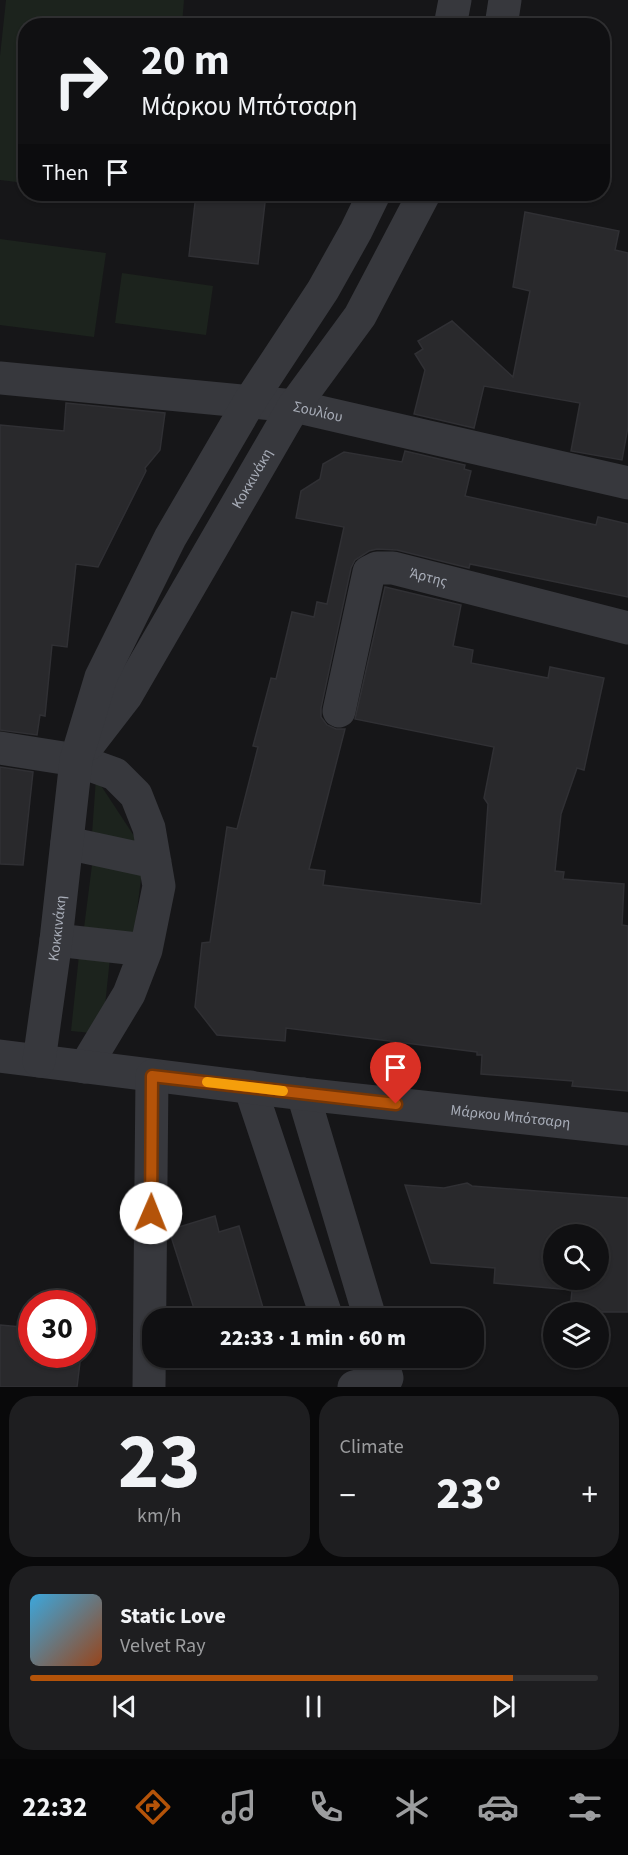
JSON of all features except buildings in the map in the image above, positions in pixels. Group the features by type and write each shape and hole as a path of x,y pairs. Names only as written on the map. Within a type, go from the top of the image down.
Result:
{"street":[{"path":"452,18 455,0"},
{"path":"502,18 505,0"},
{"name":"Κοκκινάκη","path":"39,1060 56,940 76,760 101,677 170,538 250,401 323,290 371,201"},
{"name":"Κοκκινάκη","path":"76,760 126,696 294,406 360,316 420,201"},
{"name":"Σουλίου","path":"0,378 294,406 628,483"},
{"name":"Άρτης","path":"339,711 369,572 377,568 393,568 628,628"},
{"path":"0,748 76,760 115,774 136,795 148,828 159,886 146,950 129,994 85,1067"},
{"path":"67,843 155,862"},
{"path":"56,940 146,950"},
{"name":"Μάρκου Μπότσαρη","path":"0,1056 303,1094 628,1129"},
{"path":"149,1387 152,1076"},
{"path":"250,1087 324,1308"},
{"path":"303,1094 367,1308"},
{"path":"354,1387 387,1378 384,1368"}],"shaded area":[{"path":"6,0 184,0 183,18 18,18 18,182 0,180 0,56"},
{"path":"0,239 106,253 94,337 0,325"},
{"path":"122,273 213,286 206,335 115,323"},
{"path":"96,778 138,842 92,834"},
{"path":"92,865 142,871 134,934 84,928"},
{"path":"79,955 110,958 102,1034 71,1031"}],"slow traffic":[{"path":"207,1082 283,1091"}],"route":[{"path":"151,1213 152,1076 396,1104"}]}
